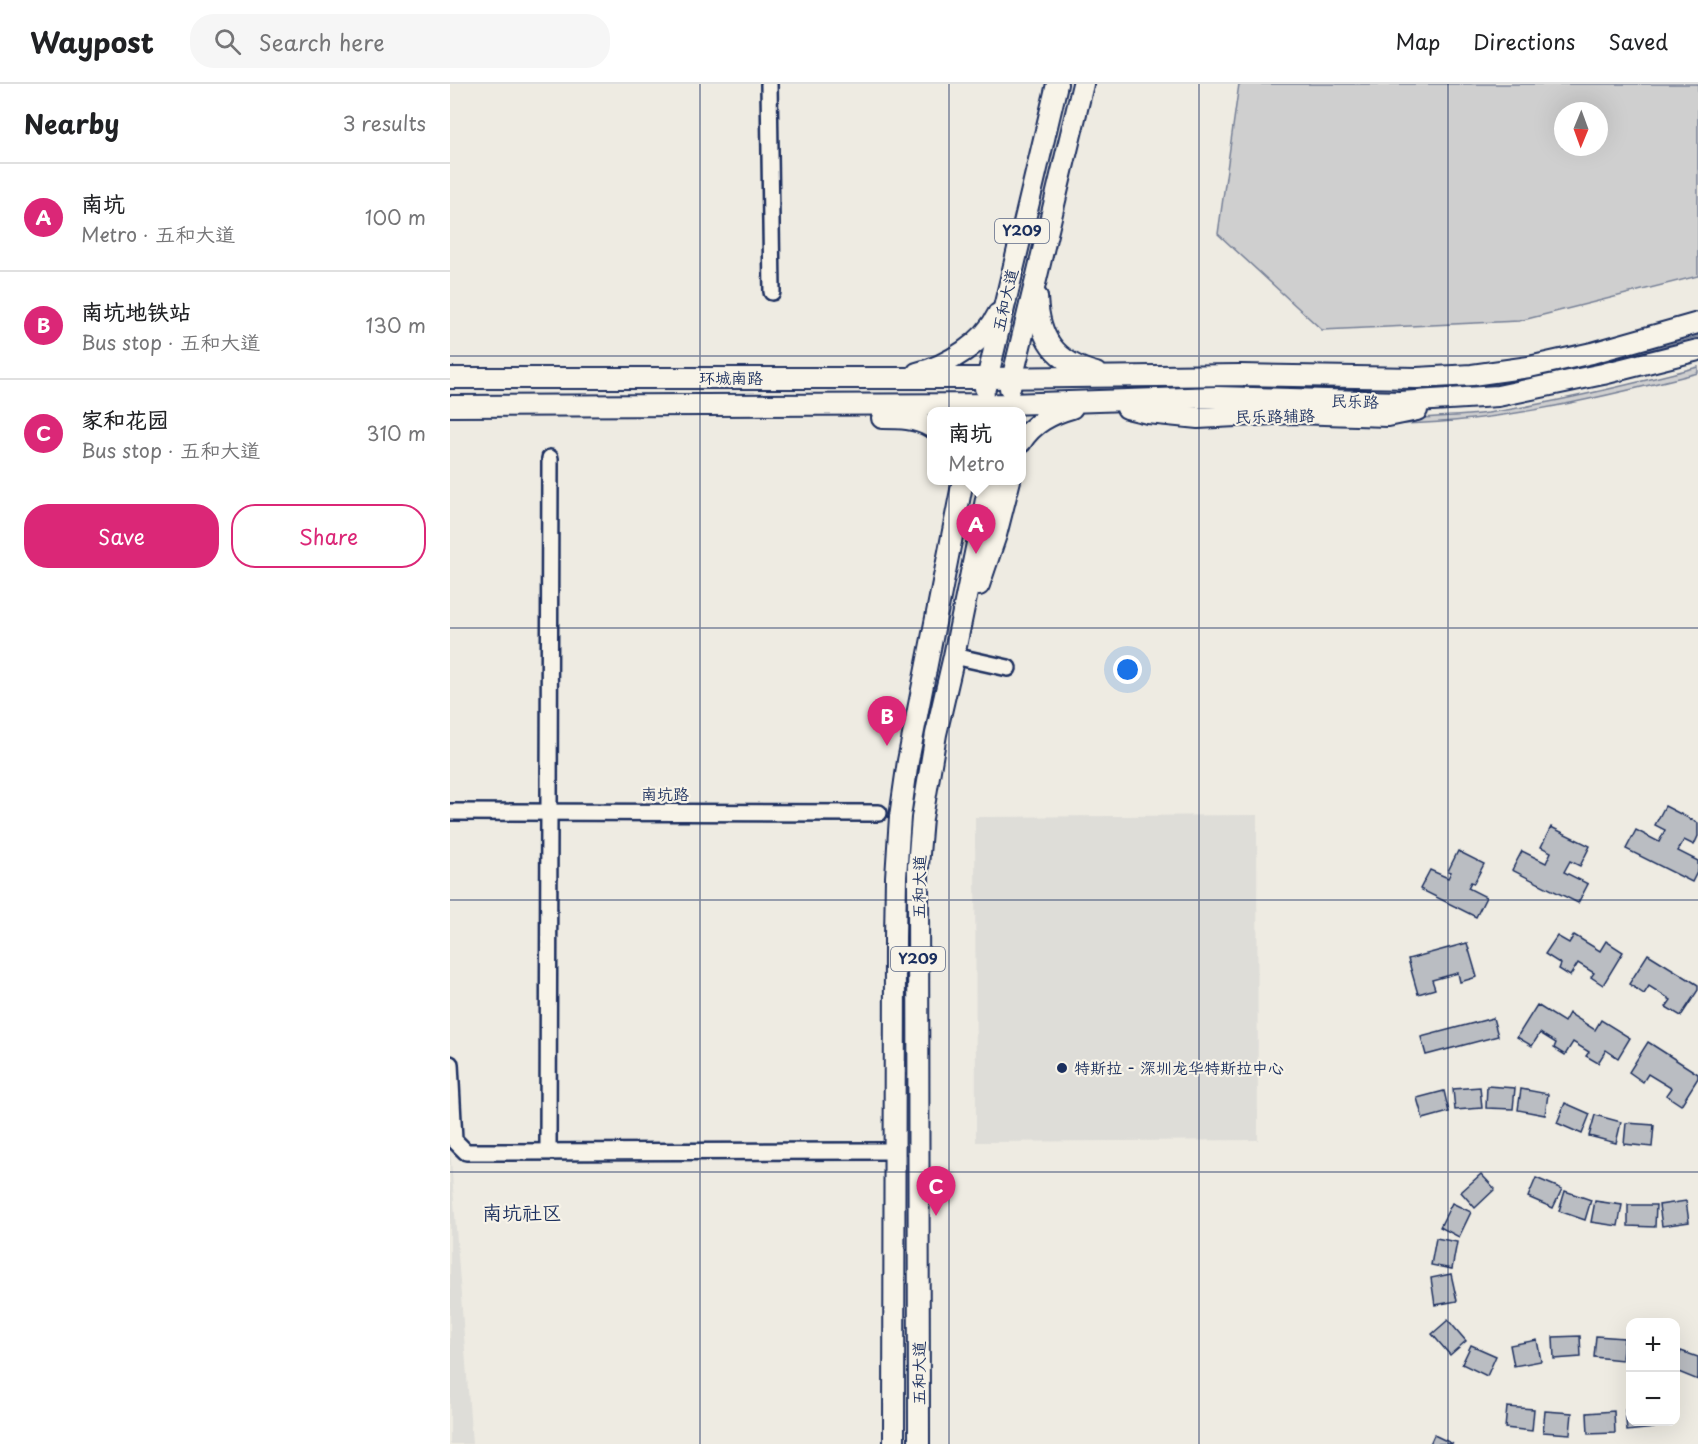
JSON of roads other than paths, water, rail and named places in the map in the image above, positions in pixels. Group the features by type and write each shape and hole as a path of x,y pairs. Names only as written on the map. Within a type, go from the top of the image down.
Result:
{"main road":[{"name":"五和大道","path":"980,407 1057,84"},
{"name":"五和大道","path":"1006,407 1083,84"},
{"path":"1038,271 1036,291 1040,325 1052,348 1073,365 1110,377"},
{"path":"895,378 922,372 948,362 982,336 995,320 1006,298"},
{"name":"民乐路","path":"1013,378 1240,375 1417,378 1472,375 1550,363 1698,323"},
{"name":"民乐路","path":"1019,407 1097,401 1216,397 1400,402 1451,400 1498,396 1552,386 1698,350"},
{"name":"环城南路","path":"450,378 1013,378"},
{"path":"799,378 799,405 860,418 906,418 927,425"},
{"name":"民乐路辅路","path":"1097,401 1148,413 1265,421 1293,413 1388,416 1451,400"},
{"path":"1026,435 1034,425 1045,418 1097,401"},
{"name":"环城南路","path":"450,406 799,405 927,407"},
{"name":"五和大道","path":"894,1444 896,877 900,817 913,727 961,485"},
{"name":"五和大道","path":"919,1444 918,866 922,818 936,734 989,485"},
{"path":"954,656 996,535 1009,485"}],"street":[{"path":"769,84 772,292"},
{"path":"548,1151 550,458"},
{"path":"954,656 1008,668"},
{"name":"南坑路","path":"450,812 879,813"},
{"path":"450,1064 454,1140 466,1152 894,1151"}],"place":[{"name":"南坑","path":"976,554"},
{"name":"南坑地铁站","path":"887,746"},
{"name":"特斯拉 - 深圳龙华特斯拉中心","path":"1062,1068"},
{"name":"家和花园","path":"936,1216"}],"district":[{"name":"南坑社区","path":"522,1213"}]}
